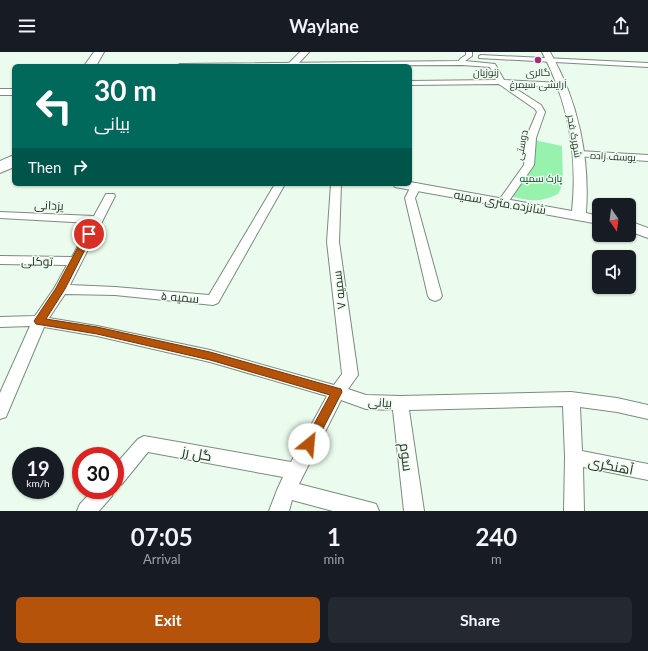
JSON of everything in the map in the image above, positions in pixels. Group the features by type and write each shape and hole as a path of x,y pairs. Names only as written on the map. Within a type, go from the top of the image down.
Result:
{"main road":[{"path":"91,64 99,52"},
{"path":"103,64 110,52"},
{"path":"0,157 12,150"},
{"path":"0,168 12,161"}],"street":[{"path":"293,64 305,52"},
{"name":"شهرک فجر","path":"540,52 542,56 548,56 557,72 570,110 579,154 581,191 579,216"},
{"path":"405,64 462,63 462,60 469,54 548,56 609,60 648,65"},
{"name":"دوستی","path":"462,63 493,65 501,82 538,107 541,112 531,138 529,164 502,203"},
{"name":"زنوزیان","path":"412,83 501,82 561,85"},
{"path":"412,91 420,83"},
{"path":"0,92 12,92"},
{"name":"یوسف زاده","path":"579,154 648,158"},
{"name":"سمیه ۵","path":"61,289 115,291 214,300 279,186"},
{"name":"سمیه ۷","path":"279,511 286,490 295,471 337,392 350,375 334,242 336,186"},
{"name":"شانزده متری سمیه","path":"412,186 592,219"},
{"path":"416,186 410,198 435,296"},
{"path":"0,412 39,321 61,289 74,261 110,196"},
{"name":"یزدانی","path":"0,215 97,220"},
{"path":"636,228 648,232"},
{"name":"توکلی","path":"0,260 74,261"},
{"name":"بیانی","path":"0,322 39,321 97,331 210,356 337,392 366,402 400,403 571,399 617,405 648,412"},
{"path":"571,399 574,457 574,511"},
{"name":"سوم","path":"400,403 414,511"},
{"name":"گل رز","path":"124,467 144,444 295,471"},
{"name":"آهنگری","path":"574,457 648,472"},
{"path":"286,490 369,511"},
{"path":"87,511 97,499"}],"green space":[{"name":"پارک سمیه","path":"534,140 562,146 563,184 558,194 545,199 529,200 510,196 528,160"}],"place":[{"name":"گالری آرایشی سیمرغ","path":"538,60"}],"route":[{"path":"89,234 61,289 39,321 97,331 210,356 337,392 309,444"}]}
